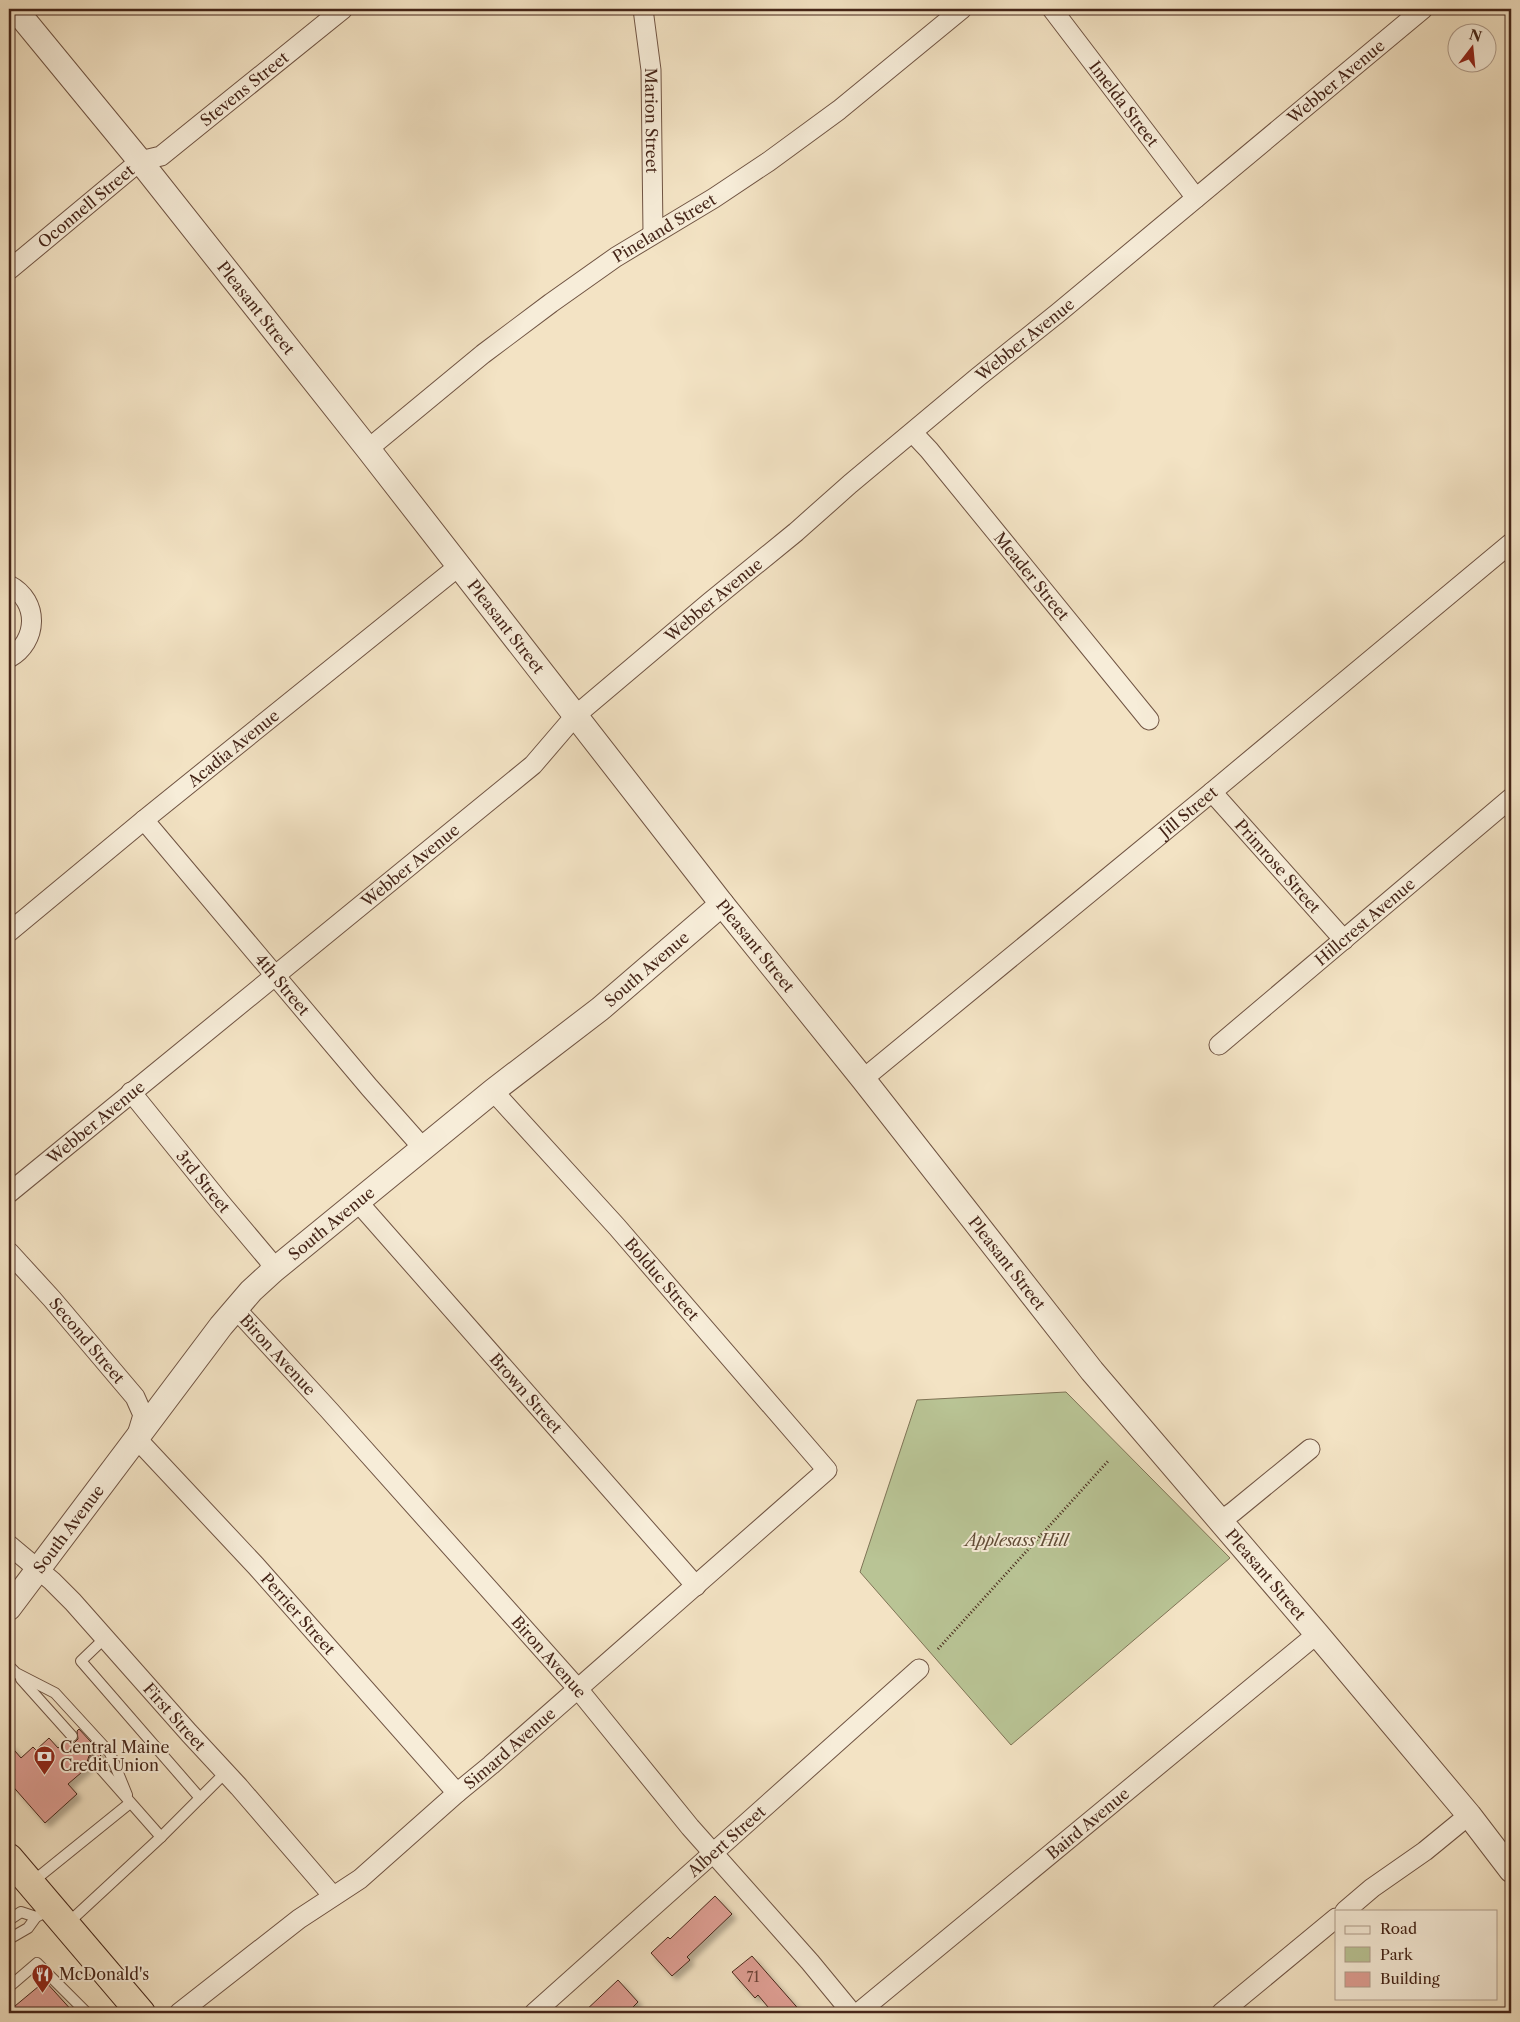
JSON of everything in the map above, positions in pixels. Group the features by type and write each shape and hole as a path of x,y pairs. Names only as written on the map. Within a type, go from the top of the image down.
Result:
{"highway":[{"path":"9,1858 30,1884 51,1917 141,2013"}],"street":[{"name":"Pleasant Street","path":"15,9 140,161 368,449 722,904 863,1079 1092,1371 1469,1815 1511,1870"},
{"name":"Stevens Street","path":"140,161 162,156 343,9"},
{"name":"Marion Street","path":"643,9 651,70 653,233"},
{"name":"Pineland Street","path":"368,449 483,354 551,303 653,233 714,198 768,162 839,110 962,9"},
{"name":"Imelda Street","path":"1052,9 1196,198"},
{"name":"Webber Avenue","path":"9,1193 533,765 576,716 710,602 796,532 850,484 913,434 978,377 1423,9"},
{"name":"Oconnell Street","path":"9,270 140,161"},
{"name":"Meader Street","path":"913,434 929,450 1149,720"},
{"name":"Jill Street","path":"863,1079 1511,543"},
{"name":"Acadia Avenue","path":"9,932 144,820 459,566"},
{"path":"9,585 25,598 32,622 25,646 9,658"},
{"name":"Primrose Street","path":"1212,792 1344,940"},
{"name":"Hillcrest Avenue","path":"1219,1046 1511,798"},
{"name":"4th Street","path":"144,820 423,1148"},
{"name":"South Avenue","path":"9,1608 136,1438 236,1309 274,1270 493,1091 600,1008 722,904"},
{"name":"Bolduc Street","path":"493,1091 617,1227 828,1470"},
{"name":"3rd Street","path":"131,1092 268,1259 274,1270"},
{"name":"Brown Street","path":"357,1201 696,1586"},
{"name":"Second Street","path":"9,1252 52,1299 135,1397 143,1416 136,1438"},
{"name":"Biron Avenue","path":"236,1309 578,1689 713,1853 810,1962 852,2013"},
{"name":"Perrier Street","path":"136,1438 256,1566 456,1793"},
{"path":"1220,1520 1265,1488 1310,1449"},
{"name":"Simard Avenue","path":"179,2013 299,1919 360,1879 456,1793 491,1765 828,1470"},
{"name":"First Street","path":"9,1545 73,1602 188,1733 226,1772 333,1896"},
{"name":"Baird Avenue","path":"858,2013 1317,1634"},
{"name":"Albert Street","path":"534,2013 919,1668"},
{"path":"1346,1910 1372,1888 1425,1851 1469,1815"},
{"path":"1221,2013 1335,1919"}],"lane":[{"path":"105,1638 81,1661 200,1798"},
{"path":"12,1670 72,1736"},
{"path":"12,1670 55,1693 110,1754 130,1803"},
{"path":"94,1762 161,1837"},
{"path":"9,1939 51,1917 161,1837 226,1772"},
{"path":"30,1884 130,1803"},
{"path":"9,1920 21,1912 51,1917"},
{"path":"9,1987 37,1963 87,2013"}],"path":[{"path":"938,1649 1109,1460"}],"green space":[{"name":"Applesass Hill","path":"1066,1392 1230,1558 1011,1745 860,1572 917,1400"}],"building":[{"name":"Central Maine Credit Union","path":"79,1729 102,1754 99,1757 93,1754 89,1756 87,1762 89,1766 68,1784 77,1794 45,1823 9,1782 9,1744 21,1758 33,1747 36,1750 49,1738 58,1748 67,1740 74,1743 78,1739 77,1731"},
{"path":"715,1896 732,1914 687,1957 690,1960 672,1976 651,1953 668,1937 670,1939"},
{"path":"752,1956 802,2013 773,2013 758,1995 755,1998 732,1972"},
{"path":"618,1980 638,2002 627,2013 583,2013"},
{"name":"McDonald's","path":"45,1981 74,2013 9,2013 9,2011"}],"place":[{"name":"Central Maine Credit Union","path":"44,1775"},
{"name":"McDonald's","path":"43,1993"}]}
